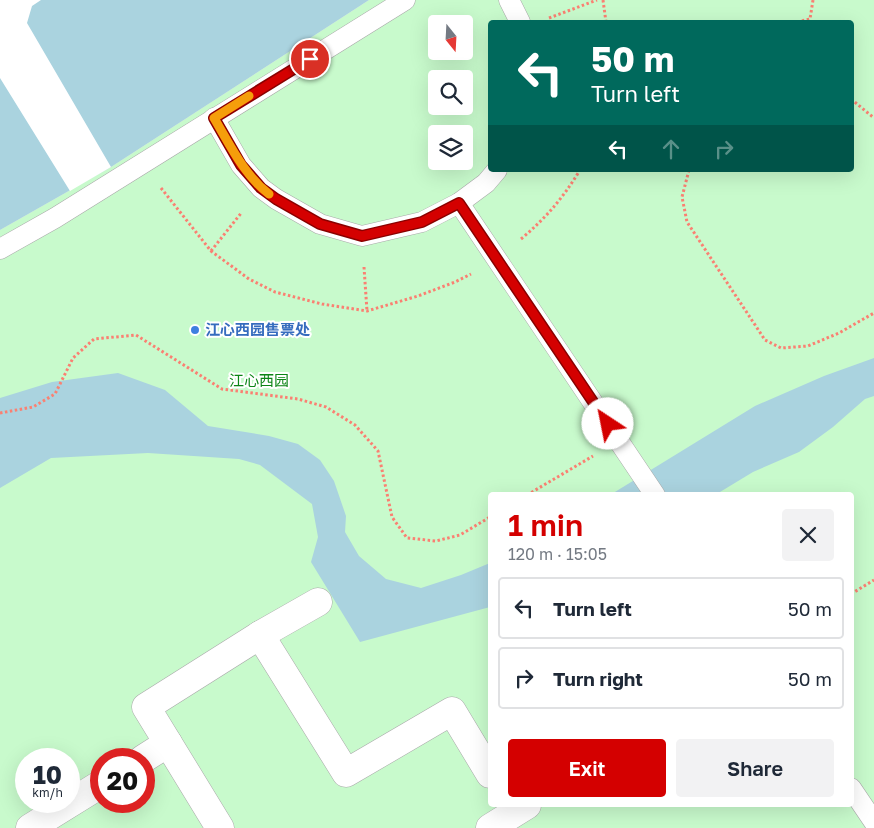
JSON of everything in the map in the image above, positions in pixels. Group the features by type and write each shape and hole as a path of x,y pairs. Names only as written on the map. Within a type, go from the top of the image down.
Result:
{"street":[{"path":"220,828 146,707 260,635 318,602"},
{"path":"260,635 346,773 452,711 488,771"},
{"path":"155,751 168,743"},
{"path":"30,828 90,791"},
{"path":"490,828 516,808"}],"lane":[{"path":"0,249 55,218 405,0"},
{"path":"509,0 519,20"},
{"path":"214,118 241,165 261,188 276,199 320,224 362,236 422,222 459,203 486,183 495,172"},
{"path":"459,203 653,492"},
{"path":"854,792 874,822"}],"path":[{"path":"546,19 597,0"},
{"path":"603,0 606,20"},
{"path":"806,20 810,19 813,0"},
{"path":"854,101 874,118"},
{"path":"688,172 682,197 687,222 766,340 781,348 808,346 839,333 874,314"},
{"path":"211,251 261,188"},
{"path":"362,236 367,311"},
{"path":"0,413 33,407 55,394 72,358 94,339 136,335 222,389 298,399 326,407 355,425 378,451 392,517 407,538 436,542 460,535 488,518"},
{"path":"532,492 619,440"},
{"path":"854,592 874,580"}],"green space":[{"name":"江心西园","path":"369,0 874,0 874,828 0,828 0,230 111,167"}],"water":[{"path":"0,0 369,0 111,167 0,230"},
{"path":"874,358 874,396 865,399 833,427 799,452 753,472 720,492 615,492 755,406 824,376"},
{"path":"118,373 165,390 208,426 269,436 298,444 320,460 334,481 346,516 345,532 359,556 386,579 421,588 488,564 488,608 360,642 311,562 318,537 312,504 260,465 239,459 148,453 51,458 0,488 0,398 52,382"}],"pier":[{"path":"0,0 41,0 32,6 27,23 111,167 70,191 0,78"}],"slow traffic":[{"path":"249,96 214,118 241,165 261,188 269,194"}],"place":[{"name":"江心西园售票处","path":"195,330"}],"route":[{"path":"310,59 214,118 241,165 261,188 276,199 320,224 362,236 422,222 459,203 608,424"}]}
